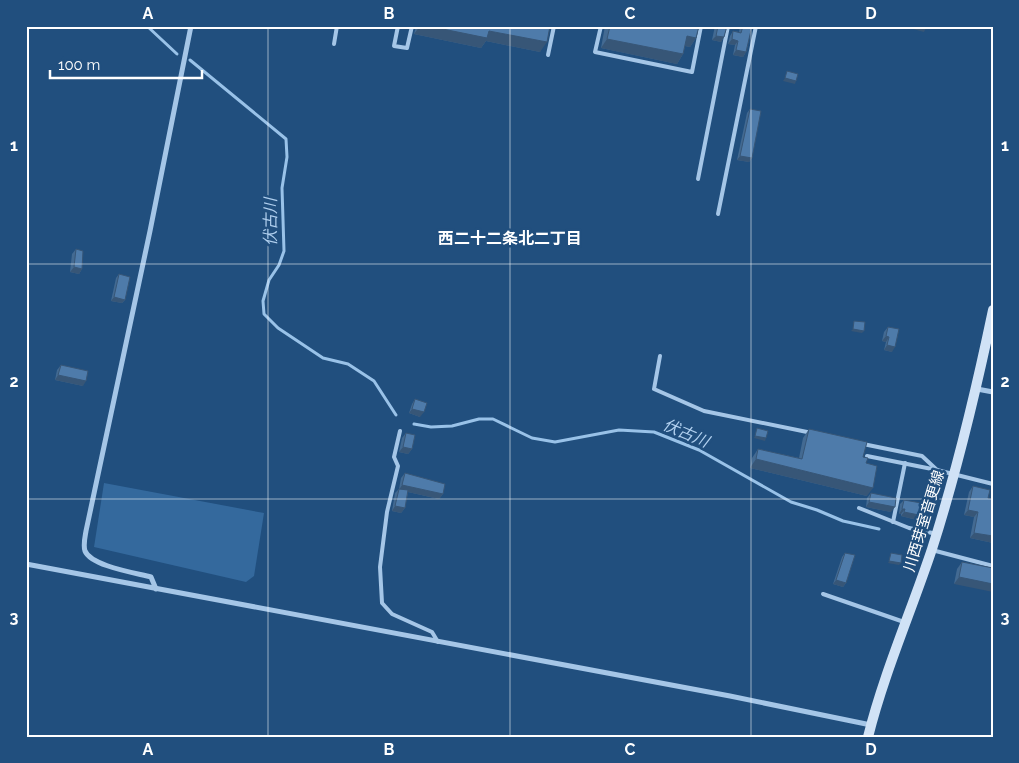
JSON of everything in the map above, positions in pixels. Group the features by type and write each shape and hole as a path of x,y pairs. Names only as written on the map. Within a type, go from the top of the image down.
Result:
{"main road":[{"name":"川西芽室音更線","path":"868,737 937,534 977,389 993,310"}],"street":[{"path":"156,589 151,577 98,563 88,556 84,549 86,531 150,231 191,26"},
{"path":"977,389 993,392"},
{"path":"26,564 730,696 871,725"}],"lane":[{"path":"334,44 337,26"},
{"path":"398,26 394,46 407,48 412,26"},
{"path":"548,55 554,26"},
{"path":"601,26 595,52 692,72 701,26"},
{"path":"698,179 728,26"},
{"path":"718,214 756,26"},
{"path":"660,356 654,389 704,411 818,434"},
{"path":"400,431 394,456 398,466 387,512 380,567 382,603 392,614 432,632 438,642"},
{"path":"856,442 922,456 936,470"},
{"path":"867,456 993,484"},
{"path":"893,522 905,463"},
{"path":"859,508 909,528 937,534"},
{"path":"932,550 993,566"},
{"path":"823,594 907,623"}],"shaded area":[{"path":"104,483 264,513 254,576 246,582 94,547"}],"building":[{"path":"428,26 550,26 547,42 489,31 487,38"},
{"path":"610,26 699,26 696,38 687,36 683,54 607,39"},
{"path":"718,26 727,26 724,37 716,36"},
{"path":"743,26 752,26 746,52 736,50 738,41 732,39 733,31 741,33"},
{"path":"787,71 798,74 796,81 785,78"},
{"path":"750,109 761,111 752,158 740,156"},
{"path":"76,249 83,251 82,269 74,267"},
{"path":"119,274 130,277 125,300 114,297"},
{"path":"854,321 865,322 864,331 853,329"},
{"path":"888,327 899,329 895,347 887,345 889,337 886,336"},
{"path":"61,365 88,371 86,381 58,375"},
{"path":"415,399 427,403 424,412 412,409"},
{"path":"757,428 768,431 766,438 755,436"},
{"path":"809,429 867,442 863,457 868,458 866,463 877,466 873,488 756,459 758,449 802,459"},
{"path":"406,433 415,435 412,449 403,447"},
{"path":"405,473 445,484 443,494 402,485"},
{"path":"973,486 990,490 988,498 993,499 993,536 974,533 978,512 968,510"},
{"path":"399,489 408,490 405,508 395,506"},
{"path":"871,493 896,498 895,507 869,502"},
{"path":"904,500 927,504 924,516 904,512 905,509 902,509"},
{"path":"845,553 855,555 846,583 836,580"},
{"path":"891,553 902,555 901,563 889,561"},
{"path":"962,562 993,568 993,584 959,577"}],"waterway":[{"name":"伏古川","path":"147,26 177,54"},
{"name":"伏古川","path":"190,60 286,139 287,157 282,188 284,251 279,265 269,280 263,301 264,314 278,328 323,358 348,364 374,381 396,415"},
{"name":"伏古川","path":"414,424 431,427 452,426 479,419 493,419 532,438 555,442 619,430 654,432 699,450 791,502 843,521 879,529"}],"district":[{"name":"西二十二条北二丁目","path":"510,238"}]}
